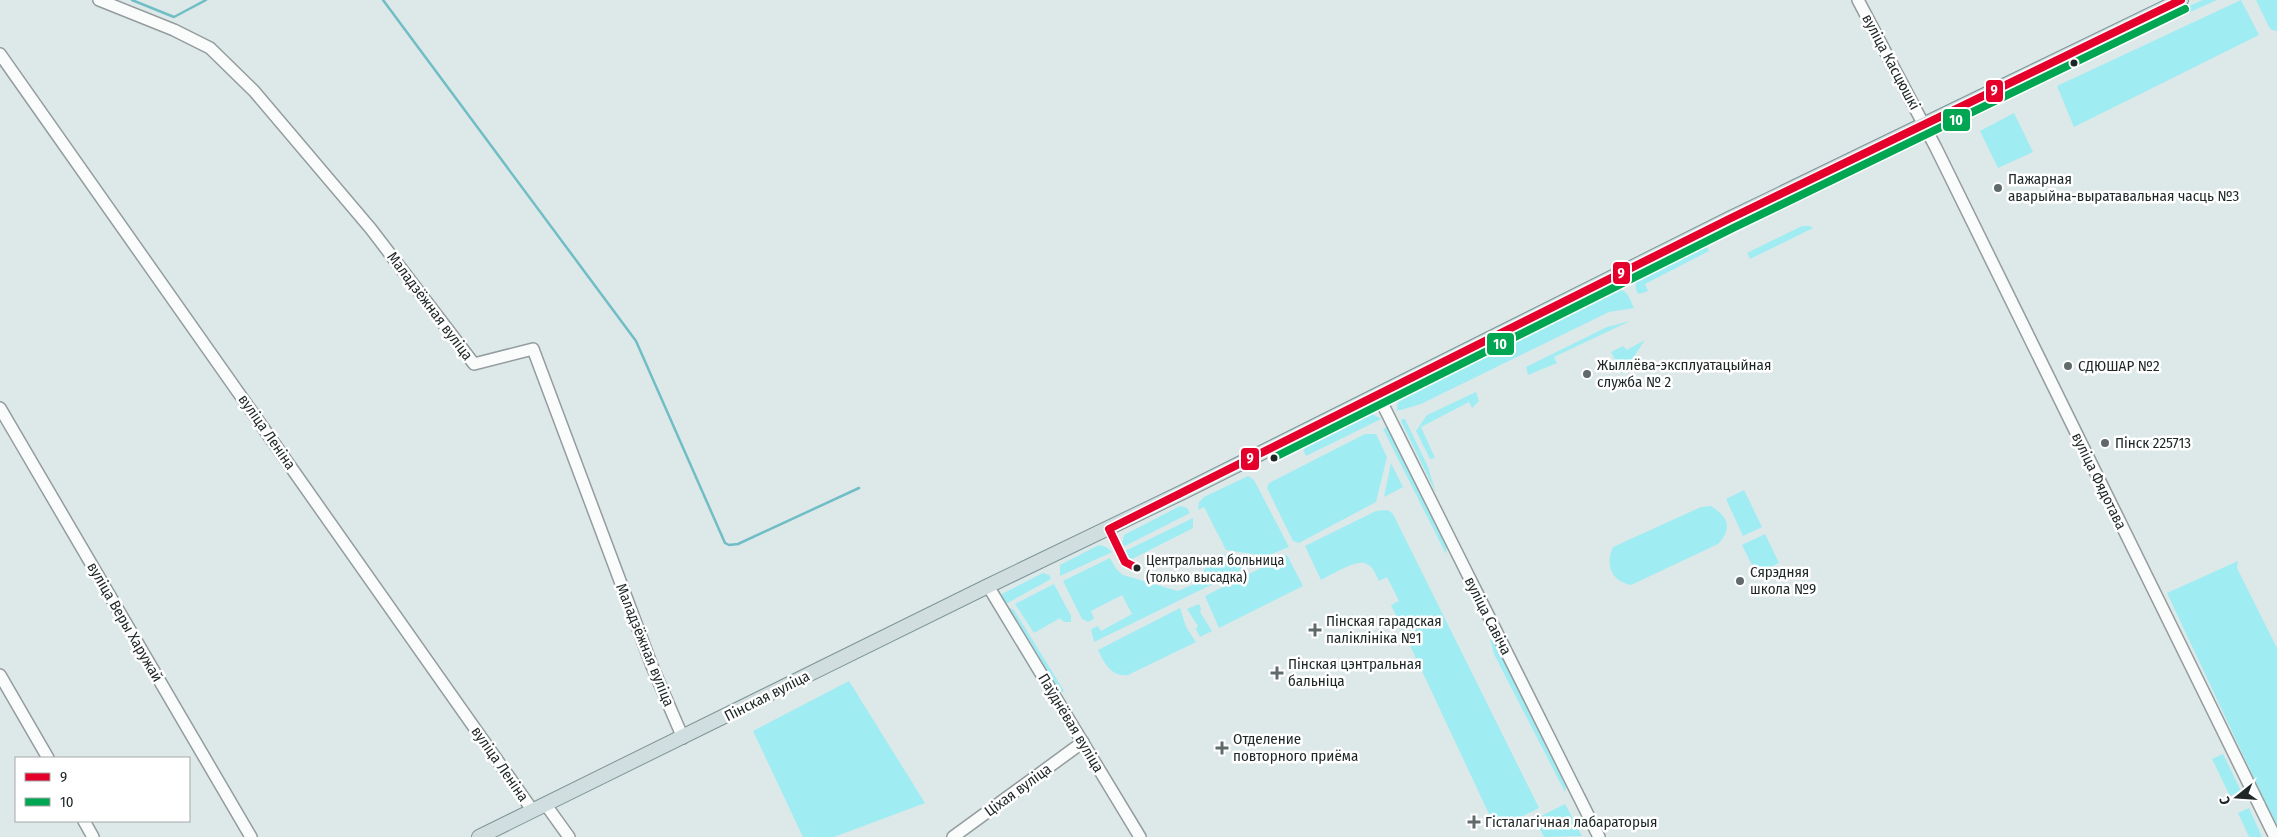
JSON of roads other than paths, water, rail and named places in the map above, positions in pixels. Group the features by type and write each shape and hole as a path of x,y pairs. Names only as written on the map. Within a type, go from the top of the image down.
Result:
{"main road":[{"name":"Пінская вуліца","path":"533,811 1378,395 1729,219 2181,0"},
{"path":"479,837 533,811"}],"street":[{"name":"Маладзёжная вуліца","path":"99,0 210,48 223,60 254,91 371,229 474,364 533,349 652,666 684,738"},
{"name":"вуліца Касцюшкі","path":"1858,0 1924,125"},
{"name":"вуліца Леніна","path":"0,54 533,811"},
{"name":"вуліца Фядотава","path":"1924,125 2275,837"},
{"name":"вуліца Савіча","path":"1378,395 1599,837"},
{"name":"вуліца Веры Харужай","path":"0,408 251,837"},
{"name":"Паўднёвая вуліца","path":"988,586 1140,837"},
{"path":"0,674 47,757"},
{"name":"Ціхая вуліца","path":"953,837 1083,742"},
{"path":"546,804 569,837"},
{"path":"85,822 93,837"}],"waterway":[{"path":"132,0 174,17 206,0"},
{"path":"383,0 636,341 725,543 729,545 738,544 859,488"}],"place":[{"name":"Пажарная аварыйна-выратавальная часць №3","path":"1998,188"},
{"name":"СДЮШАР №2","path":"2068,366"},
{"name":"Жыллёва-эксплуатацыйная служба № 2","path":"1587,374"},
{"name":"Пінск 225713","path":"2105,443"},
{"name":"Центральная больница (только высадка)","path":"1137,568"},
{"name":"Сярэдняя школа №9","path":"1740,581"},
{"name":"Пінская гарадская паліклініка №1","path":"1315,630"},
{"name":"Пінская цэнтральная бальніца","path":"1277,673"},
{"name":"Отделение повторного приёма","path":"1222,748"},
{"name":"Гісталагічная лабараторыя","path":"1474,822"}]}
